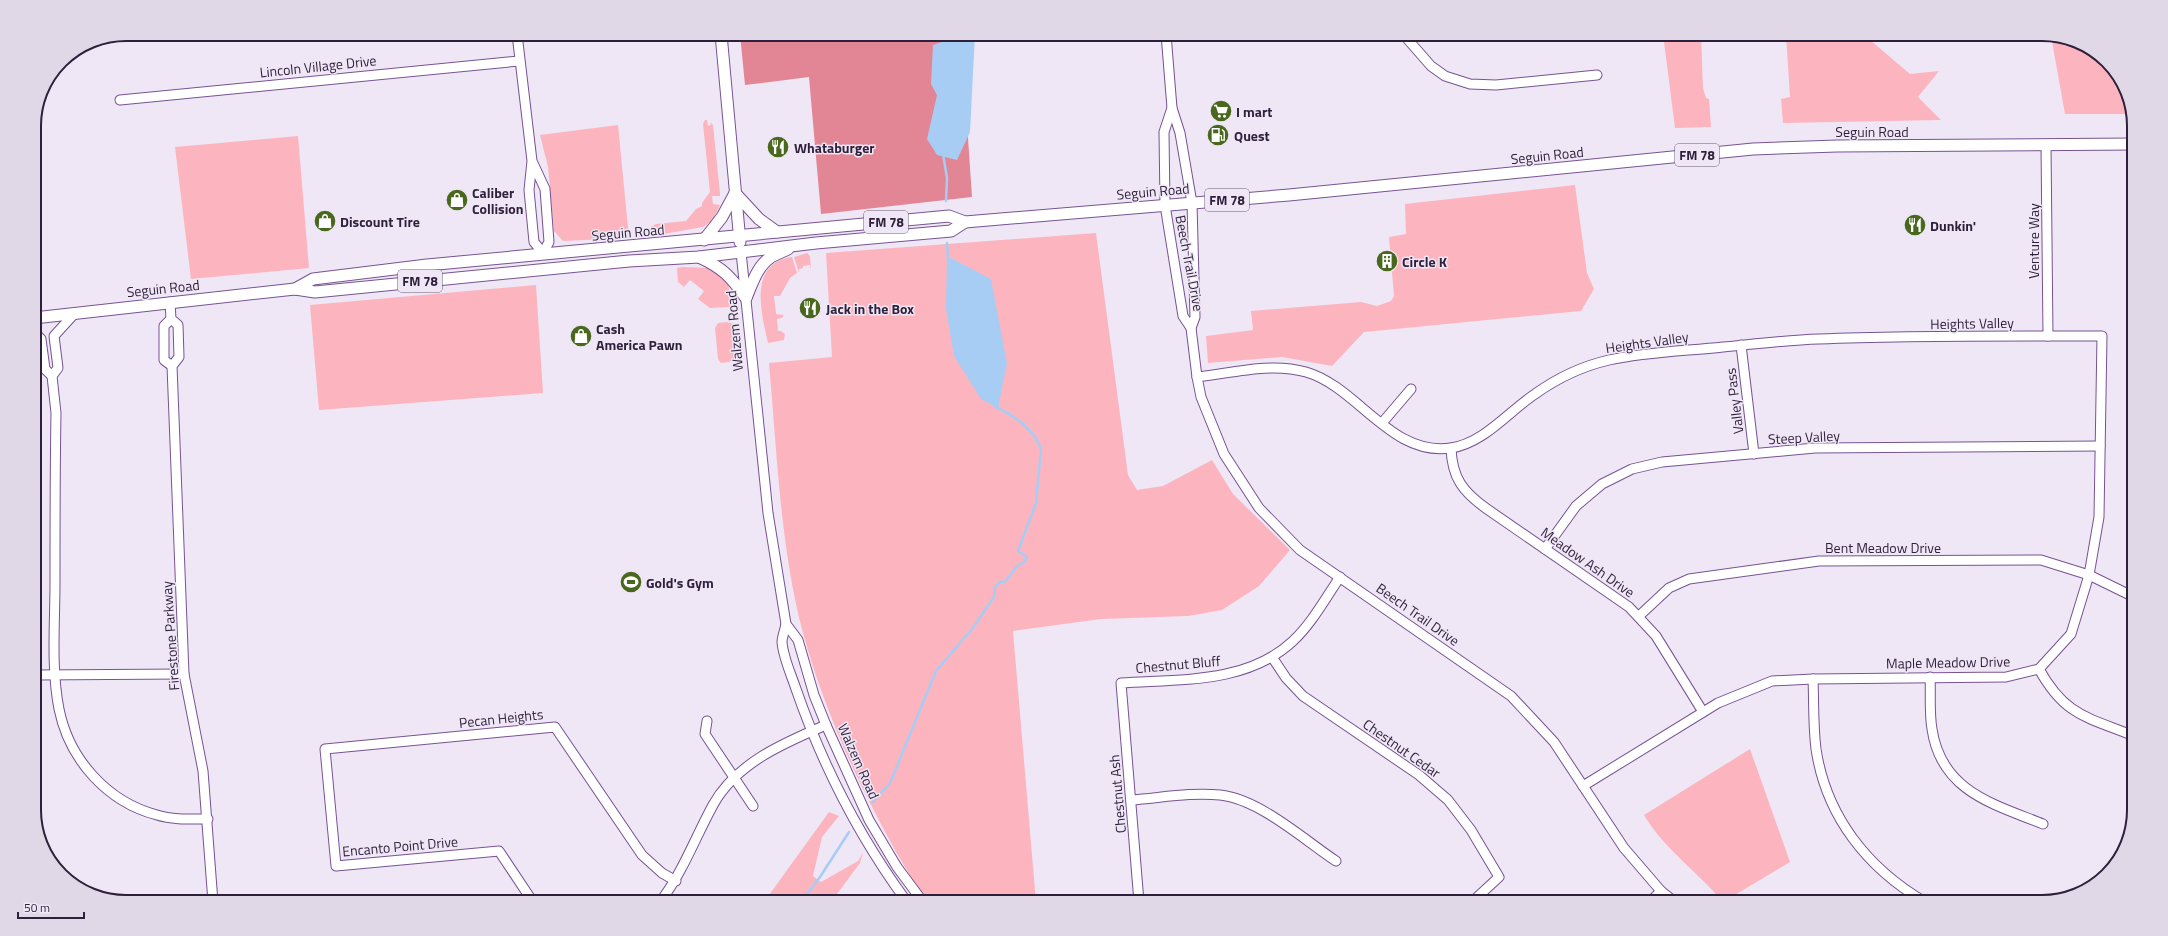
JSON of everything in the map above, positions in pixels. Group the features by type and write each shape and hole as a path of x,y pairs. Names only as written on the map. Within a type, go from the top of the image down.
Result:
{"main road":[{"name":"Walzem Road","path":"722,41 741,252"},
{"name":"Seguin Road","path":"295,289 313,279 426,265 543,253 740,237 777,232 949,216 965,222 1297,194 1753,149 1837,146 2127,144"},
{"path":"704,240 722,216 735,193 759,220 777,232"},
{"name":"Seguin Road","path":"41,317 295,289 315,292 583,266 699,257 796,245 951,231 965,222"},
{"path":"746,298 758,270 764,262 796,245"},
{"path":"509,273 538,260 543,253 564,263 583,266"},
{"path":"699,257 723,269 732,277 746,298"}],"street":[{"path":"518,41 532,161 529,190 534,242 543,253 549,242 545,189 532,161"},
{"name":"Beech Trail Drive","path":"1166,41 1172,108 1180,133 1192,203 1195,316 1191,328 1197,377 1201,397 1224,454 1259,508 1300,550 1511,696 1554,742 1624,848 1665,895"},
{"path":"1410,41 1425,60 1435,69 1453,80 1470,84 1496,85 1598,75"},
{"name":"Lincoln Village Drive","path":"120,100 519,61"},
{"name":"Beech Trail Drive","path":"1172,108 1164,132 1165,205 1183,316 1191,328"},
{"name":"Venture Way","path":"2046,145 2048,336"},
{"name":"Walzem Road","path":"741,252 768,513 786,624 782,641 812,731 854,818 882,868 902,895"},
{"name":"Firestone Parkway","path":"170,302 171,319 178,325 179,357 172,366 184,674 203,772 213,895"},
{"path":"52,376 58,368 54,336 75,313"},
{"name":"Firestone Parkway","path":"171,319 164,326 164,360 172,366"},
{"name":"Heights Valley","path":"1197,377 1278,368 1306,372 1338,386 1382,424 1396,434 1416,444 1433,448 1451,448 1480,437 1535,394 1570,374 1592,365 1636,355 1819,338 2102,336 2100,446"},
{"path":"41,339 45,369 52,376 56,413 55,674 59,709 67,736 81,761 99,782 121,799 157,815 187,819 208,819"},
{"name":"Valley Pass","path":"1741,345 1754,454"},
{"path":"1382,424 1411,388"},
{"path":"2100,446 2099,517 2089,575 2071,634 2040,668 2057,697 2067,707 2080,714 2127,733"},
{"name":"Steep Valley","path":"1545,549 1565,520 1580,502 1602,484 1620,474 1642,466 1662,462 1815,448 2100,446"},
{"name":"Meadow Ash Drive","path":"1451,448 1456,475 1465,492 1487,510 1606,590 1639,616 1668,652 1703,712"},
{"name":"Bent Meadow Drive","path":"1639,616 1670,588 1689,579 1819,561 2041,560 2089,575 2127,594"},
{"name":"Chestnut Bluff","path":"1121,683 1221,676 1247,668 1272,657 1303,630 1340,577"},
{"name":"Walzem Road","path":"786,624 798,640 814,695 869,820 897,867 918,895"},
{"name":"Chestnut Cedar","path":"1272,657 1286,678 1303,696 1418,775 1448,800 1471,830 1499,877 1480,895"},
{"name":"Maple Meadow Drive","path":"1583,786 1718,703 1772,681 1813,678 2006,678 2040,668"},
{"path":"41,675 184,674"},
{"path":"1930,677 1932,728 1936,747 1949,772 1962,786 1977,797 2043,824"},
{"path":"1813,678 1816,748 1824,783 1835,810 1846,829 1873,863 1888,878 1914,895"},
{"name":"Chestnut Ash","path":"1121,683 1138,895"},
{"path":"707,721 705,734 734,780 753,806"},
{"path":"665,895 676,881 714,804 734,780 746,768 780,745 826,725"},
{"name":"Pecan Heights","path":"324,749 555,727 642,855 662,873 676,881"},
{"name":"Encanto Point Drive","path":"324,749 336,866 499,851 527,895"},
{"path":"1131,800 1210,794 1240,800 1260,808 1336,861"},
{"path":"1658,895 1661,892"}],"shaded area":[{"path":"741,41 961,41 972,197 821,214 809,77 745,85"},
{"path":"1664,41 1701,41 1703,88 1706,98 1709,99 1711,127 1675,128"},
{"path":"1786,41 1871,41 1910,74 1939,71 1918,97 1941,120 1783,123 1781,99 1790,97"},
{"path":"2052,42 2064,44 2084,52 2102,66 2113,79 2118,89 2126,114 2065,114"},
{"path":"705,120 707,120 708,126 711,125 710,122 713,125 720,196 712,196 713,204 720,205 715,215 703,227 652,236 650,234 657,230 649,228 656,224 686,221 696,209 702,206 702,203 710,192 703,124"},
{"path":"618,125 629,238 563,241 554,231 548,167 540,135"},
{"path":"298,136 309,268 191,279 175,147"},
{"path":"1575,185 1587,273 1594,289 1581,311 1364,332 1332,366 1282,357 1208,363 1206,336 1253,330 1251,311 1361,302 1377,306 1391,301 1394,296 1389,237 1406,234 1405,204"},
{"path":"1096,233 1128,475 1137,490 1163,486 1212,460 1233,494 1290,550 1259,586 1222,610 1188,616 1101,619 1013,631 1035,895 924,895 896,852 858,779 831,718 809,655 795,600 784,533 769,363 832,357 826,253"},
{"path":"807,253 810,256 811,271 810,265 803,266 803,268 799,269 799,273 794,257"},
{"path":"792,257 797,273 790,278 780,296 774,296 776,314 784,315 782,318 777,319 778,331 785,334 784,340 768,343 761,304 763,279 769,269 778,261"},
{"path":"677,268 711,268 728,283 732,304 730,307 710,308 698,299 704,291 690,280 684,287 678,282"},
{"path":"536,285 543,393 319,410 310,305"},
{"path":"727,322 734,324 737,358 734,361 721,363 718,359 715,328 718,323"},
{"path":"1750,749 1790,862 1735,895 1717,895 1661,839 1644,815"},
{"path":"829,812 839,816 822,837 813,876 821,882 858,861 863,853 860,863 836,895 769,895"}],"water":[{"path":"945,41 975,41 970,132 957,160 937,155 927,139 937,95 931,84 933,45"},
{"path":"947,256 991,279 1007,363 998,408 981,399 954,356 946,309"}],"waterway":[{"path":"943,154 947,178 946,201"},
{"path":"947,243 948,259"},
{"path":"873,802 890,783 936,671 972,629 994,597 995,588 999,582 1005,582 1017,566 1024,562 1027,557 1018,551 1036,503 1041,449 1038,441 1022,423 994,406"},
{"path":"806,895 820,877 849,832"}],"place":[{"name":"I mart","path":"1221,111"},
{"name":"Quest","path":"1218,135"},
{"name":"Whataburger","path":"778,147"},
{"name":"Caliber Collision","path":"457,200"},
{"name":"Discount Tire","path":"325,221"},
{"name":"Dunkin'","path":"1915,225"},
{"name":"Circle K","path":"1387,261"},
{"name":"Jack in the Box","path":"810,308"},
{"name":"Cash America Pawn","path":"581,336"},
{"name":"Gold's Gym","path":"631,582"}]}
